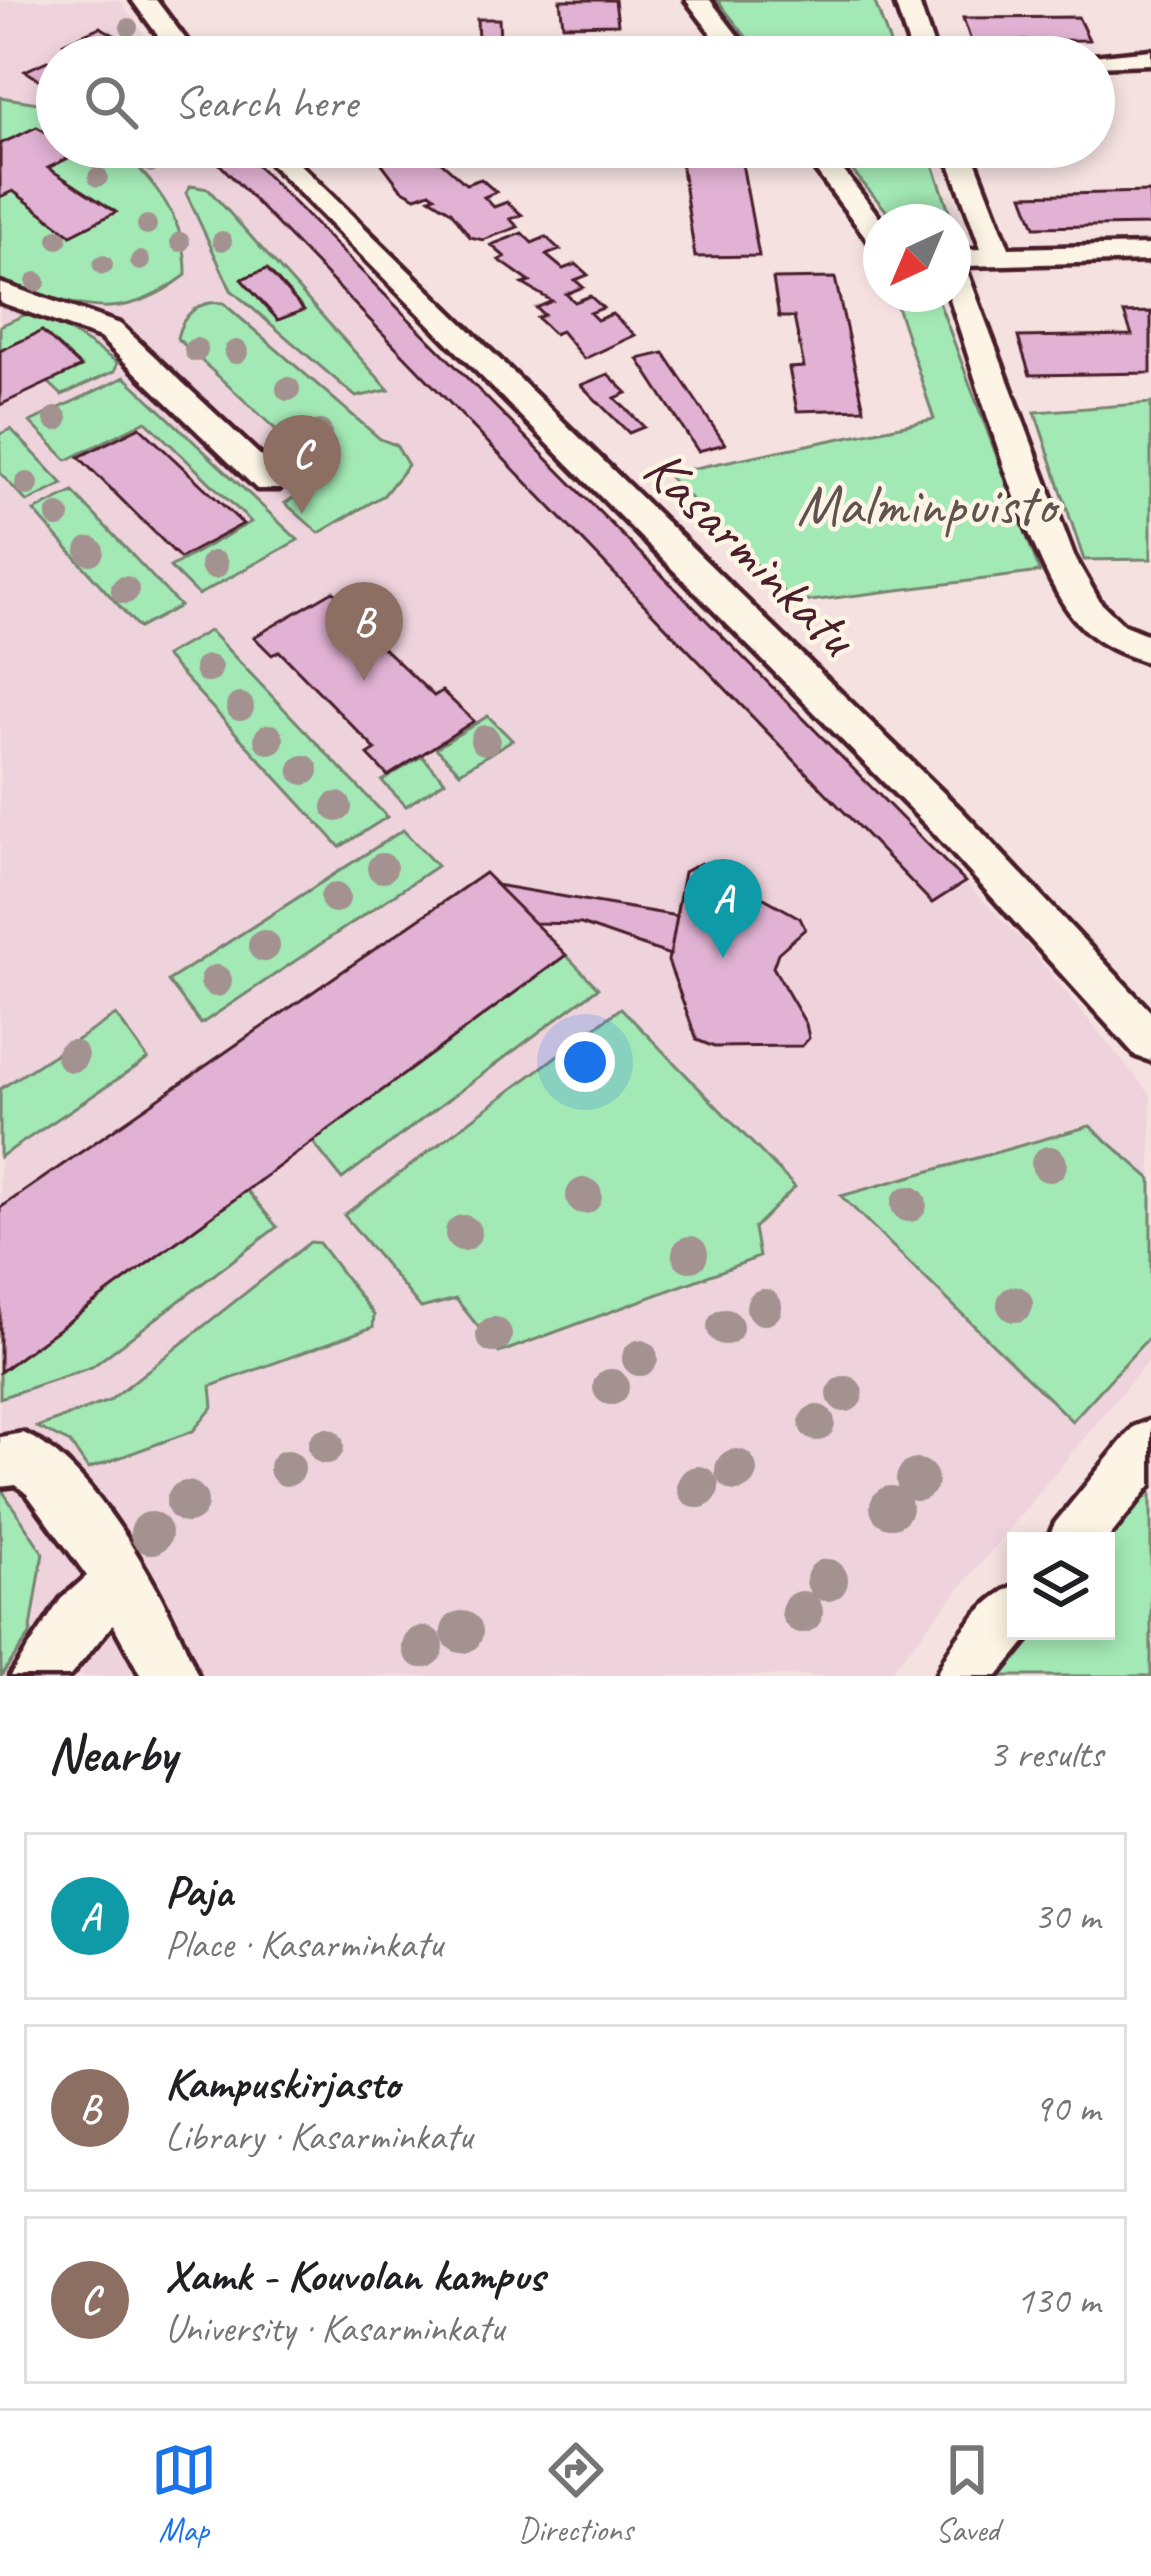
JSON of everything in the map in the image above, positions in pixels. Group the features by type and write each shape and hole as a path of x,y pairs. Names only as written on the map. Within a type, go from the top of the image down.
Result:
{"street":[{"path":"144,0 171,36"},
{"path":"698,0 726,36"},
{"path":"906,0 918,36"},
{"path":"1115,59 1151,58"},
{"name":"Kasarminkatu","path":"288,168 949,822 1151,1042"},
{"path":"827,168 863,215"},
{"path":"965,168 998,257"},
{"path":"971,258 1151,253"},
{"path":"0,292 110,331 268,481"},
{"path":"969,312 1057,556 1087,611 1112,634 1151,650"},
{"path":"1080,1532 1151,1445"},
{"path":"0,1462 23,1458 41,1470 171,1676"},
{"path":"37,1676 80,1618 117,1584"},
{"path":"963,1676 1007,1623"}],"shaded area":[{"path":"0,0 119,0 146,36 36,36 36,168 263,168 1025,943 1151,1095 1151,1357 887,1676 0,1676"}],"green space":[{"path":"717,0 874,0 887,36 745,36"},
{"path":"0,97 36,103 36,168 138,168 175,220 185,255 186,275 161,292 117,307 74,303 0,283"},
{"path":"850,168 934,168 947,204 881,204"},
{"path":"191,186 208,189 389,390 356,397 231,290 186,193"},
{"path":"223,303 380,439 396,445 408,465 384,495 319,533 285,503 310,488 296,475 313,464 177,338 192,311"},
{"name":"Malminpuisto","path":"899,312 943,312 1040,572 795,603 666,474 934,419"},
{"path":"29,313 60,325 117,362 115,371 62,395 48,382 42,331 0,351 0,326"},
{"path":"125,377 298,540 198,595 170,567 251,522 146,421 67,460 30,422"},
{"name":"Malminpuisto","path":"1151,403 1151,559 1084,560 1035,412"},
{"path":"11,429 63,484 27,502 0,473 0,434"},
{"path":"73,492 180,606 139,628 34,511"},
{"path":"209,631 387,817 340,847 165,656"},
{"path":"488,716 512,740 460,772 436,748"},
{"path":"422,756 445,781 406,806 382,781"},
{"path":"403,830 437,866 201,1024 168,981"},
{"path":"566,955 598,988 342,1179 312,1141"},
{"path":"621,1008 795,1187 754,1228 759,1257 499,1353 456,1299 421,1308 344,1215"},
{"path":"116,1015 148,1059 0,1157 0,1089"},
{"path":"1090,1126 1151,1179 1151,1335 1072,1421 841,1196"},
{"path":"247,1190 277,1227 92,1367 0,1398 0,1372"},
{"path":"310,1242 319,1243 374,1315 373,1327 211,1386 213,1407 193,1431 88,1469 70,1443 37,1427 109,1401"},
{"path":"1151,1477 1151,1676 990,1676 1018,1640 1115,1640 1112,1532"},
{"path":"0,1487 43,1553 30,1635 1,1676"}],"building":[{"path":"560,0 615,0 618,24 563,25"},
{"path":"1078,17 1087,36 969,36 963,18"},
{"path":"477,19 499,19 500,36 478,36"},
{"path":"100,27 116,36 80,36"},
{"path":"36,127 36,168 48,168 116,212 71,235 13,191 0,197 0,144"},
{"path":"223,168 260,168 965,882 932,903"},
{"path":"385,168 448,168 466,184 481,179 496,192 484,197 494,207 507,202 522,215 510,219 518,227 483,240 470,237 451,211 430,198 435,196 430,192 416,197 401,189"},
{"path":"682,168 743,168 759,256 695,257"},
{"path":"1149,192 1151,225 1035,227 1023,195"},
{"path":"522,233 532,243 546,237 560,250 546,255 563,269 576,264 588,275 575,280 583,287 566,294 575,302 590,296 603,308 590,313 597,320 612,314 635,335 584,359 561,331 554,334 537,318 544,315 536,308 552,301 523,284 530,282 499,260 505,257 491,245"},
{"path":"267,269 304,310 278,320 241,279"},
{"path":"835,278 864,409 797,411 789,368 804,367 794,317 779,317 773,279"},
{"path":"1151,312 1151,373 1030,375 1018,337 1132,335 1124,313"},
{"path":"42,331 81,367 0,405 0,351"},
{"path":"664,353 725,444 698,451 638,359"},
{"path":"608,374 627,393 615,398 644,427 629,433 581,385"},
{"path":"140,427 243,524 180,558 79,457"},
{"path":"333,591 359,614 352,618 434,696 442,691 474,721 388,776 368,755 376,750 279,651 272,655 254,637"},
{"path":"701,863 800,918 805,929 778,953 773,967 806,1024 809,1038 802,1046 714,1047 697,1040 668,961 684,872"},
{"path":"485,873 566,955 0,1372 0,1208"},
{"path":"496,885 677,916 670,955 581,924 534,923"}],"place":[{"name":"Xamk - Kouvolan kampus","path":"302,514"},
{"name":"Kampuskirjasto","path":"364,681"},
{"name":"Paja","path":"723,958"}]}
